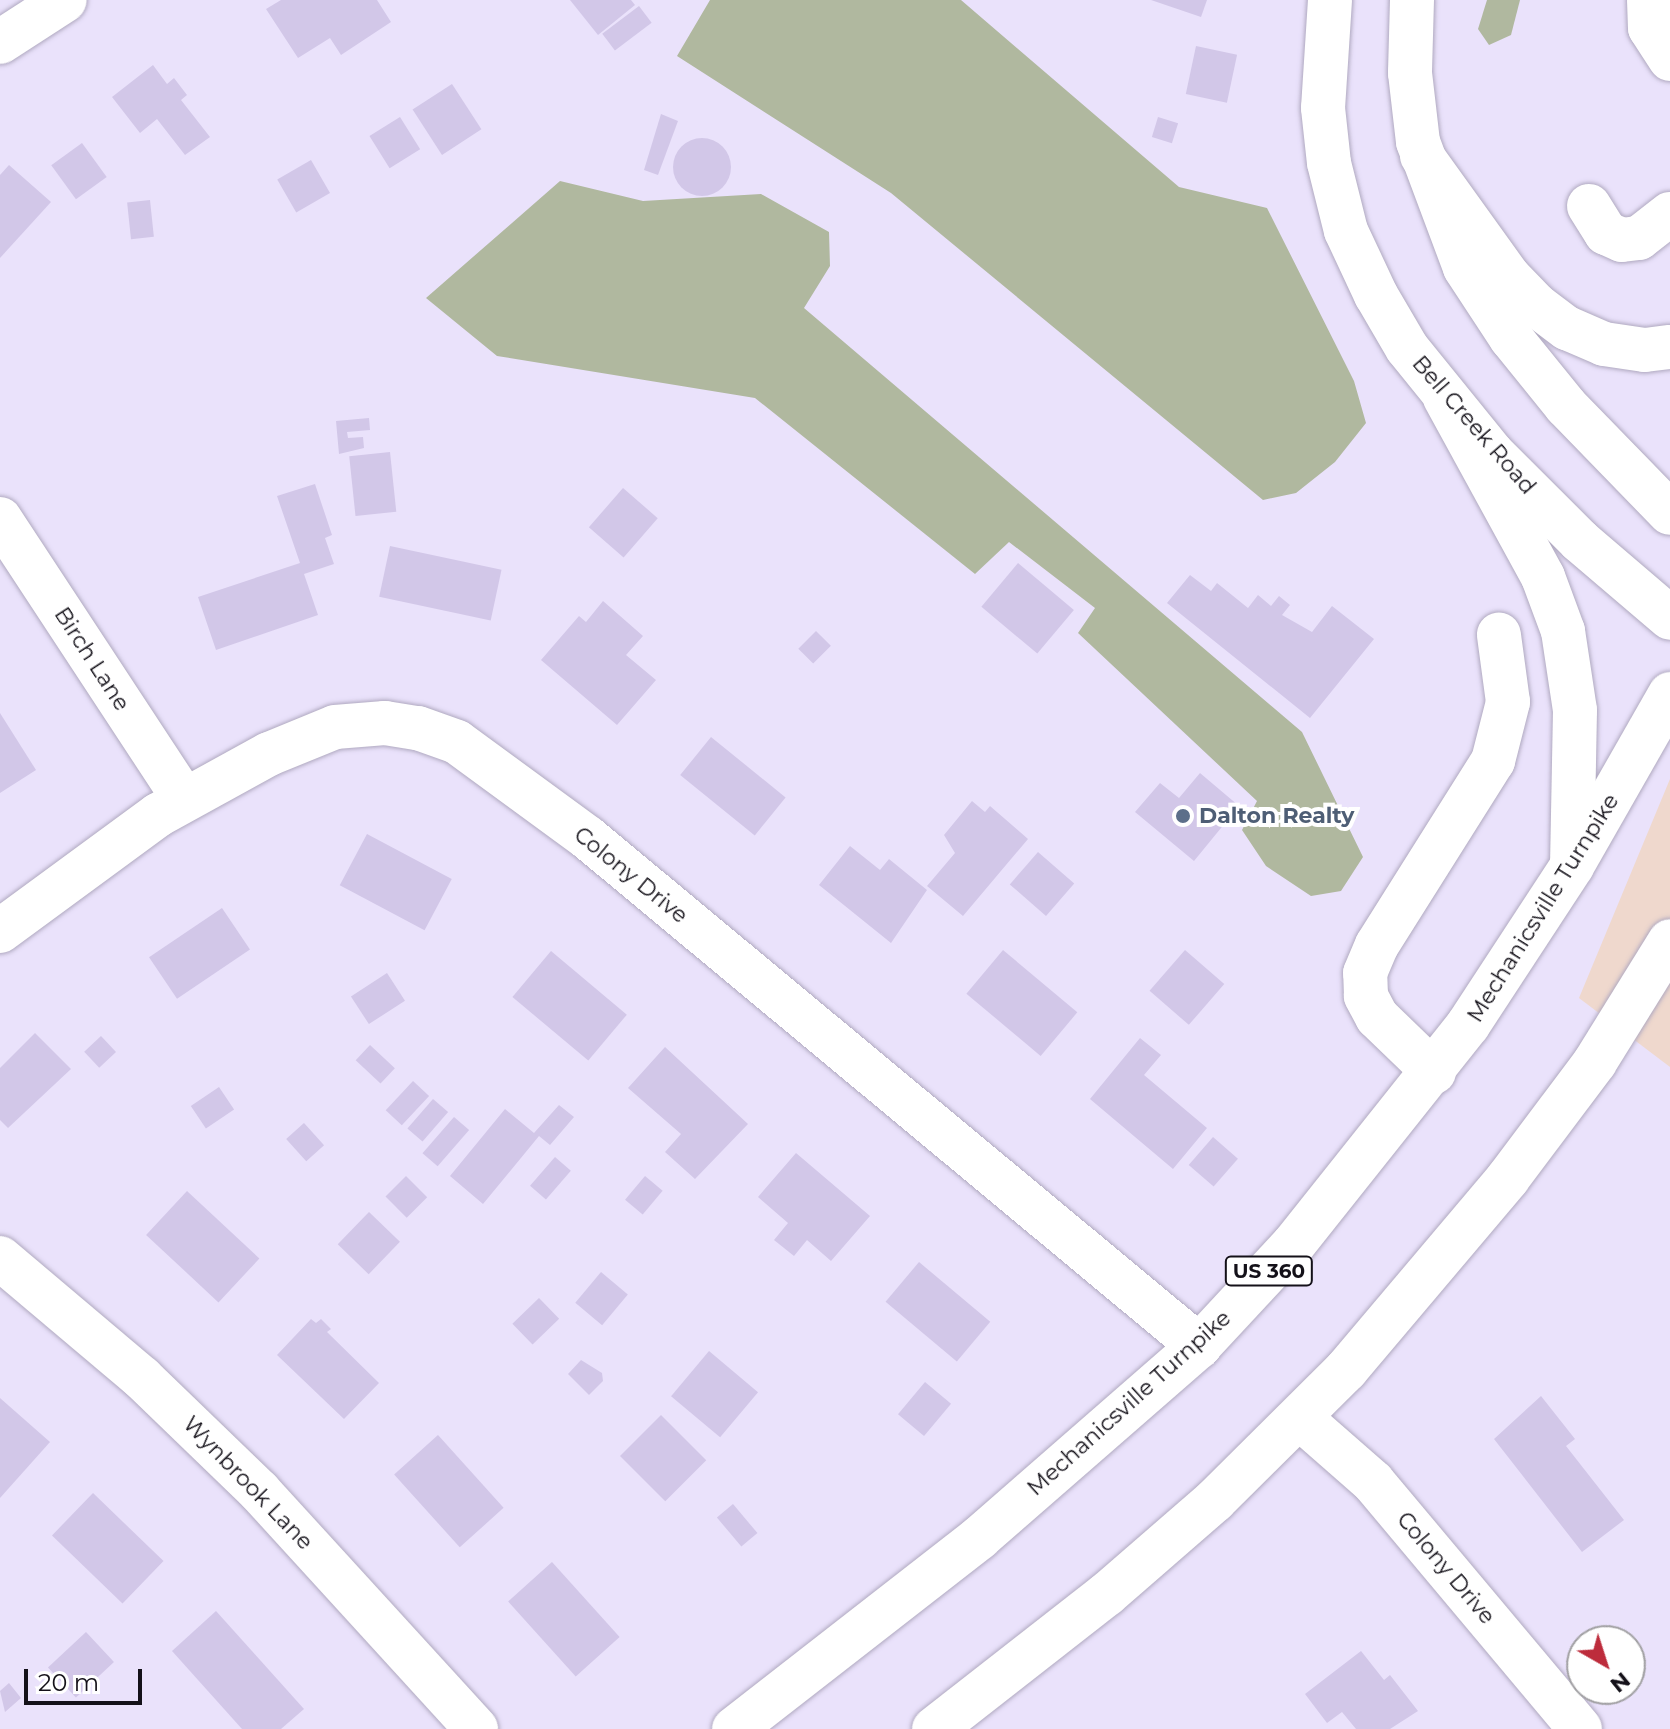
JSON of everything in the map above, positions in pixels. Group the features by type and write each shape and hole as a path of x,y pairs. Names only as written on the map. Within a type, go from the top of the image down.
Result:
{"main road":[{"path":"0,42 65,0"},
{"name":"Bell Creek Road","path":"1330,0 1323,108 1329,163 1346,231 1392,321 1445,398 1545,507 1670,618"},
{"path":"1412,0 1410,73 1422,156 1465,268 1511,338 1576,417 1670,513"},
{"path":"1649,0 1650,28 1670,59"},
{"path":"1422,156 1509,277 1536,305 1567,328 1604,344 1645,350 1670,347"},
{"path":"1589,206 1606,233 1622,240 1639,238 1670,214"},
{"path":"1445,398 1543,577 1563,631 1575,710 1572,866"},
{"name":"Birch Lane","path":"0,519 184,799"},
{"path":"1434,1072 1377,1017 1366,996 1365,973 1497,751 1508,702 1499,635"},
{"name":"Mechanicsville Turnpike","path":"734,1729 979,1538 1199,1346 1293,1245 1434,1072 1572,866 1670,694"},
{"name":"Colony Drive","path":"0,931 184,799 269,754 335,727 385,723 457,742 588,838 1199,1346"},
{"path":"934,1729 1107,1594 1300,1418 1427,1280 1577,1085 1670,941"},
{"path":"1624,1016 1670,972"},
{"name":"Wynbrook Lane","path":"0,1258 142,1378 259,1491 476,1729"},
{"name":"Colony Drive","path":"1300,1418 1373,1482 1580,1729"}],"shaded area":[{"path":"1670,779 1670,1067 1579,998"}],"green space":[{"path":"710,0 961,0 1179,187 1267,208 1354,381 1366,423 1335,462 1296,493 1263,500 891,193 677,56"},
{"path":"1487,0 1520,0 1511,35 1489,45 1478,29"},
{"path":"560,181 643,201 761,194 829,232 830,266 804,308 1302,732 1363,857 1341,891 1311,896 1266,866 1242,830 1257,801 1078,633 1095,608 1009,542 975,574 755,398 497,356 426,298"}],"building":[{"path":"281,0 377,0 391,22 341,55 330,38 298,58 266,9"},
{"path":"570,0 631,0 635,5 598,35"},
{"path":"1151,0 1207,0 1201,17"},
{"path":"639,6 652,23 615,50 602,34"},
{"path":"1196,46 1237,55 1227,103 1186,94"},
{"path":"153,65 167,84 174,78 187,95 181,100 210,137 185,155 157,119 140,133 112,97"},
{"path":"452,84 481,129 442,155 413,110"},
{"path":"661,114 678,121 658,175 644,170"},
{"path":"400,117 420,149 390,168 369,136"},
{"path":"1158,117 1178,123 1172,143 1152,137"},
{"path":"702,138 722,147 731,167 722,187 702,196 682,187 673,167 682,147"},
{"path":"82,143 107,177 76,199 51,165"},
{"path":"311,160 330,193 296,212 277,180"},
{"path":"9,165 51,202 0,258 0,175"},
{"path":"150,200 154,237 131,239 127,202"},
{"path":"369,418 370,430 347,432 348,438 363,437 364,448 339,454 336,421"},
{"path":"390,452 396,512 355,516 349,456"},
{"path":"315,484 332,535 325,538 334,564 304,574 318,615 216,650 198,597 300,563 277,496"},
{"path":"623,488 658,518 624,557 589,527"},
{"path":"390,546 502,570 491,621 379,597"},
{"path":"1018,563 1074,610 1037,654 981,607"},
{"path":"1190,575 1211,591 1217,583 1248,608 1258,595 1271,606 1279,596 1290,605 1282,615 1312,632 1332,606 1374,639 1310,718 1167,603"},
{"path":"603,601 643,636 626,655 656,680 617,725 541,660 579,616 586,622"},
{"path":"816,631 831,646 813,664 798,649"},
{"path":"0,713 36,770 0,793"},
{"path":"711,737 786,797 755,835 680,775"},
{"path":"1200,773 1239,806 1194,861 1135,812 1160,783 1179,798"},
{"path":"972,801 985,812 990,806 1028,839 963,916 927,886 955,853 944,835"},
{"path":"367,834 452,879 425,930 340,885"},
{"path":"850,846 880,870 889,859 927,890 891,943 819,885"},
{"path":"1038,852 1074,883 1046,916 1010,884"},
{"path":"222,908 250,949 177,999 149,957"},
{"path":"1003,950 1077,1012 1041,1056 966,994"},
{"path":"1185,950 1224,984 1189,1025 1150,991"},
{"path":"551,951 627,1015 588,1061 512,997"},
{"path":"387,973 405,1001 369,1024 351,996"},
{"path":"35,1033 71,1069 8,1128 0,1120 0,1068"},
{"path":"101,1036 116,1052 99,1068 84,1052"},
{"path":"1140,1038 1161,1055 1144,1075 1207,1128 1173,1169 1090,1099"},
{"path":"370,1045 395,1068 381,1084 356,1060"},
{"path":"665,1047 748,1124 695,1179 665,1152 681,1134 628,1088"},
{"path":"413,1081 429,1096 402,1125 386,1110"},
{"path":"219,1087 234,1109 206,1128 191,1106"},
{"path":"433,1099 448,1112 423,1142 407,1128"},
{"path":"559,1105 574,1117 550,1145 539,1136 483,1204 450,1176 505,1109 534,1133"},
{"path":"454,1117 469,1130 438,1166 423,1153"},
{"path":"304,1123 324,1145 306,1161 286,1139"},
{"path":"1213,1137 1238,1159 1214,1187 1189,1165"},
{"path":"796,1153 870,1216 831,1261 807,1240 794,1256 774,1240 788,1223 758,1197"},
{"path":"555,1157 571,1171 546,1199 530,1186"},
{"path":"406,1176 427,1197 407,1218 385,1197"},
{"path":"645,1176 663,1191 643,1215 625,1200"},
{"path":"187,1191 259,1259 218,1302 146,1235"},
{"path":"369,1212 400,1242 369,1274 338,1244"},
{"path":"919,1262 990,1322 957,1362 886,1302"},
{"path":"601,1272 628,1294 602,1325 575,1303"},
{"path":"539,1298 559,1319 533,1345 512,1324"},
{"path":"311,1319 316,1323 321,1319 331,1329 327,1332 379,1383 344,1419 277,1355"},
{"path":"709,1351 758,1392 720,1437 671,1396"},
{"path":"581,1360 602,1373 603,1381 589,1395 568,1374"},
{"path":"925,1382 951,1404 924,1436 898,1414"},
{"path":"1541,1396 1575,1439 1566,1446 1624,1520 1582,1552 1494,1439"},
{"path":"0,1398 50,1442 0,1498"},
{"path":"661,1415 706,1460 665,1501 620,1456"},
{"path":"438,1435 504,1508 460,1547 394,1474"},
{"path":"93,1493 163,1561 123,1604 52,1535"},
{"path":"733,1504 757,1533 741,1547 717,1517"},
{"path":"552,1562 620,1637 576,1677 508,1601"},
{"path":"216,1611 304,1709 281,1729 242,1729 172,1651"},
{"path":"86,1632 114,1662 76,1697 48,1667"},
{"path":"1361,1651 1384,1680 1390,1675 1418,1711 1390,1729 1356,1729 1342,1712 1327,1723 1305,1694"},
{"path":"9,1683 21,1698 5,1712 0,1691"}],"place":[{"name":"Dalton Realty","path":"1183,816"}]}
